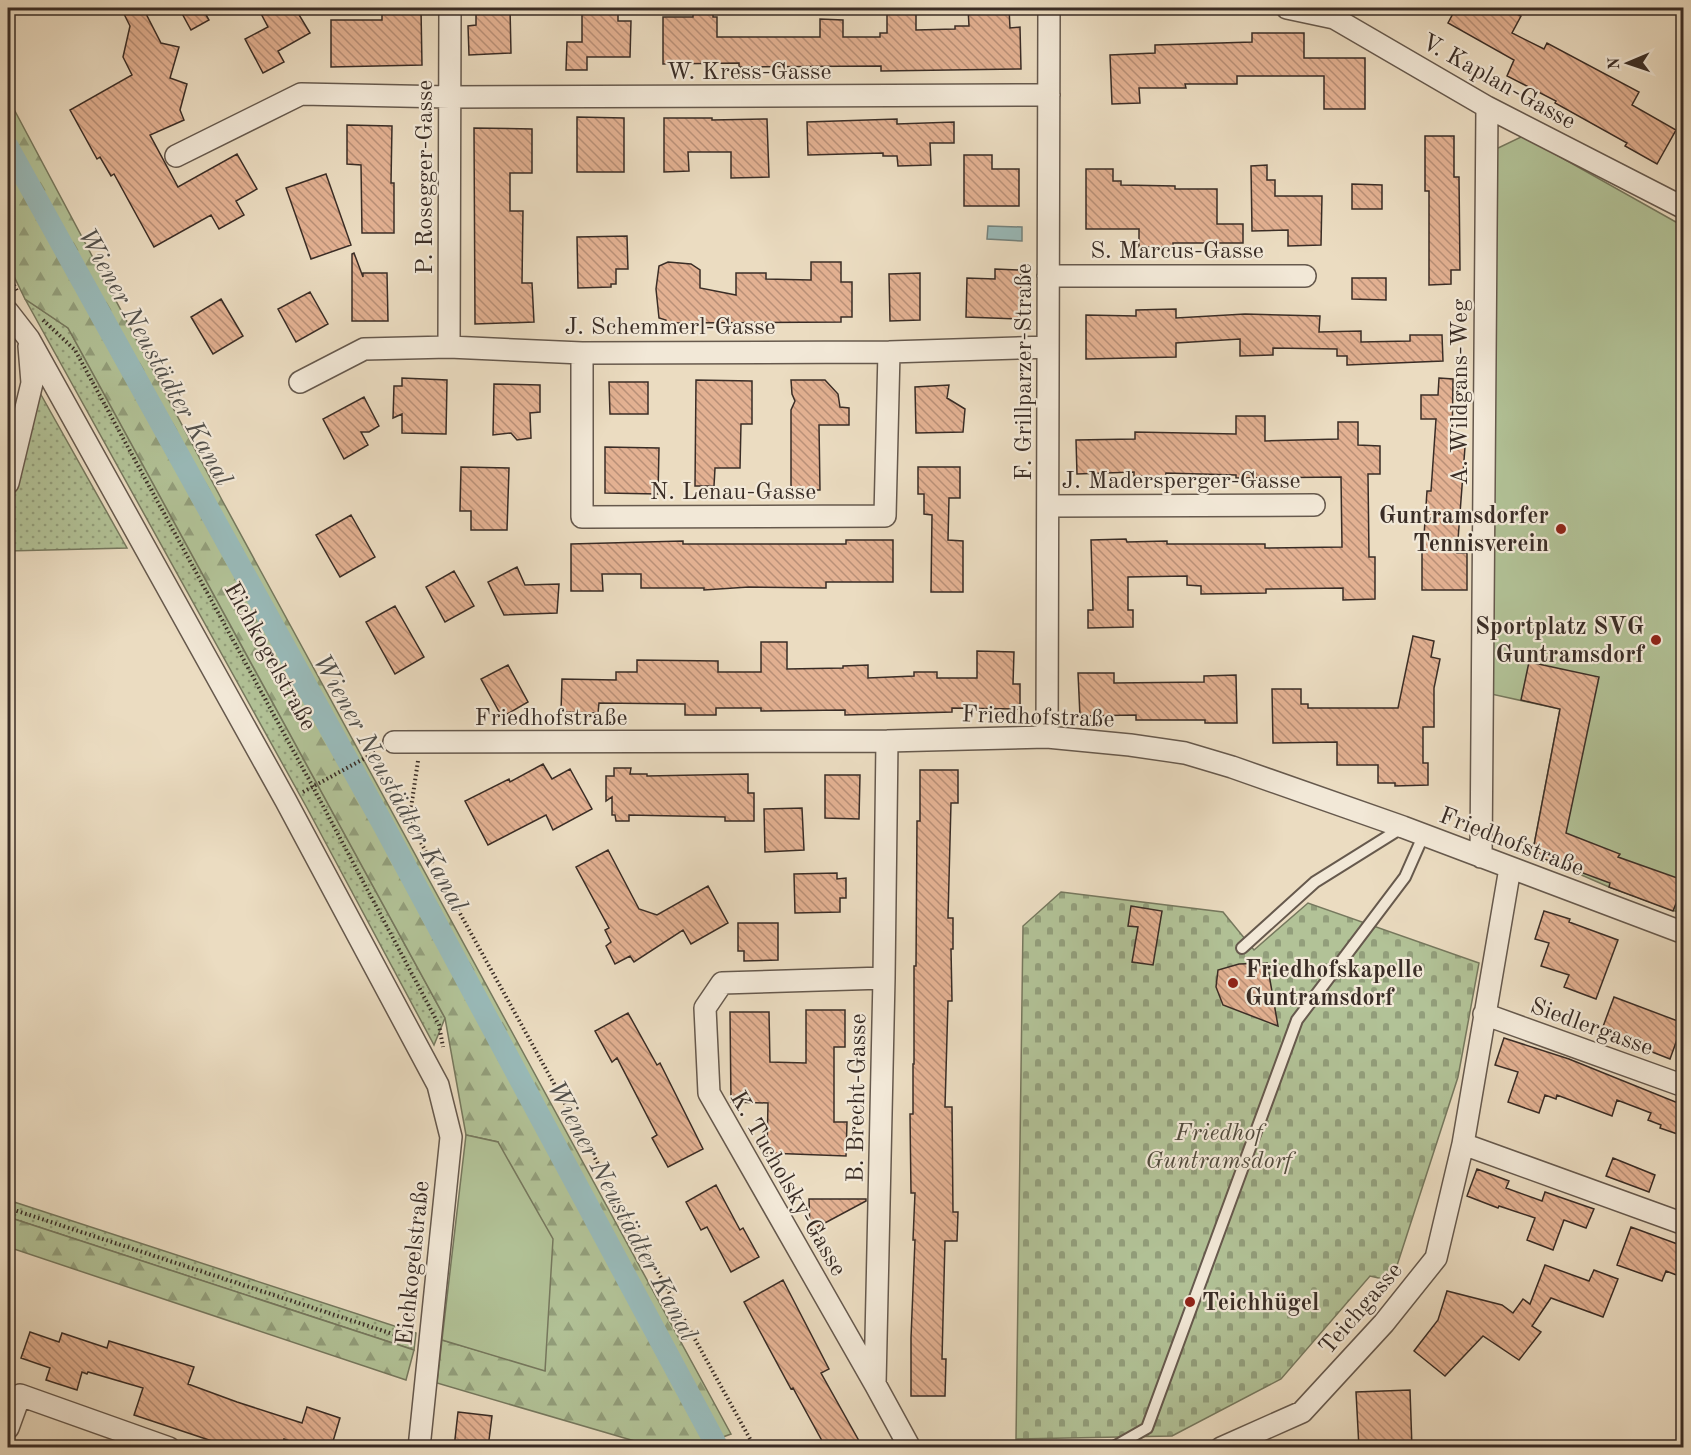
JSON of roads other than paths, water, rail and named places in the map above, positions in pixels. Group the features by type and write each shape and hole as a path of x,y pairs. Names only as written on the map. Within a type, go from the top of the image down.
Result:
{"street":[{"name":"P. Rosegger-Gasse","path":"449,347 450,8"},
{"name":"F. Grillparzer-Straße","path":"1047,737 1049,8"},
{"name":"V. Kaplan-Gasse","path":"1287,8 1334,18 1487,107 1683,208"},
{"name":"W. Kress-Gasse","path":"176,156 301,94 450,97 1049,95"},
{"name":"A. Wildgans-Weg","path":"1481,856 1487,107"},
{"name":"S. Marcus-Gasse","path":"1048,276 1305,276"},
{"name":"Eichkogelstraße","path":"15,306 29,339 286,801 438,1085 451,1137 419,1448"},
{"path":"8,483 32,383 29,339"},
{"name":"J. Schemmerl-Gasse","path":"300,382 363,349 449,347 582,352 889,352 1048,347"},
{"name":"N. Lenau-Gasse","path":"582,352 582,517 885,516 889,352"},
{"name":"J. Madersperger-Gasse","path":"1048,506 1314,505"},
{"name":"Friedhofstraße","path":"394,742 888,741 1047,737 1185,753 1232,766 1424,834 1683,933"},
{"name":"B. Brecht-Gasse","path":"874,1384 888,741"},
{"name":"Teichgasse","path":"1221,1448 1302,1412 1384,1323 1436,1258 1463,1144 1510,868"},
{"name":"K. Tucholsky-Gasse","path":"874,1384 709,1093 705,1008 722,983 884,978"},
{"name":"Siedlergasse","path":"1484,1014 1683,1086"},
{"path":"1463,1144 1683,1224"},
{"path":"874,1384 910,1448"},
{"path":"8,1428 20,1395 169,1448"}],"lane":[{"path":"1242,948 1315,882 1403,827"},
{"path":"1112,1448 1147,1428 1297,1020 1405,877 1424,834"}],"water":[{"path":"988,226 1022,227 1022,241 987,239"}],"waterway":[{"name":"Wiener Neustädter Kanal","path":"8,147 384,826 718,1448"}],"place":[{"name":"Guntramsdorfer Tennisverein","path":"1561,529"},
{"name":"Sportplatz SVG Guntramsdorf","path":"1656,640"},
{"name":"Friedhofskapelle Guntramsdorf","path":"1233,983"},
{"name":"Teichhügel","path":"1190,1302"}],"park label":[{"name":"Friedhof Guntramsdorf","path":"1219,1146"}]}
